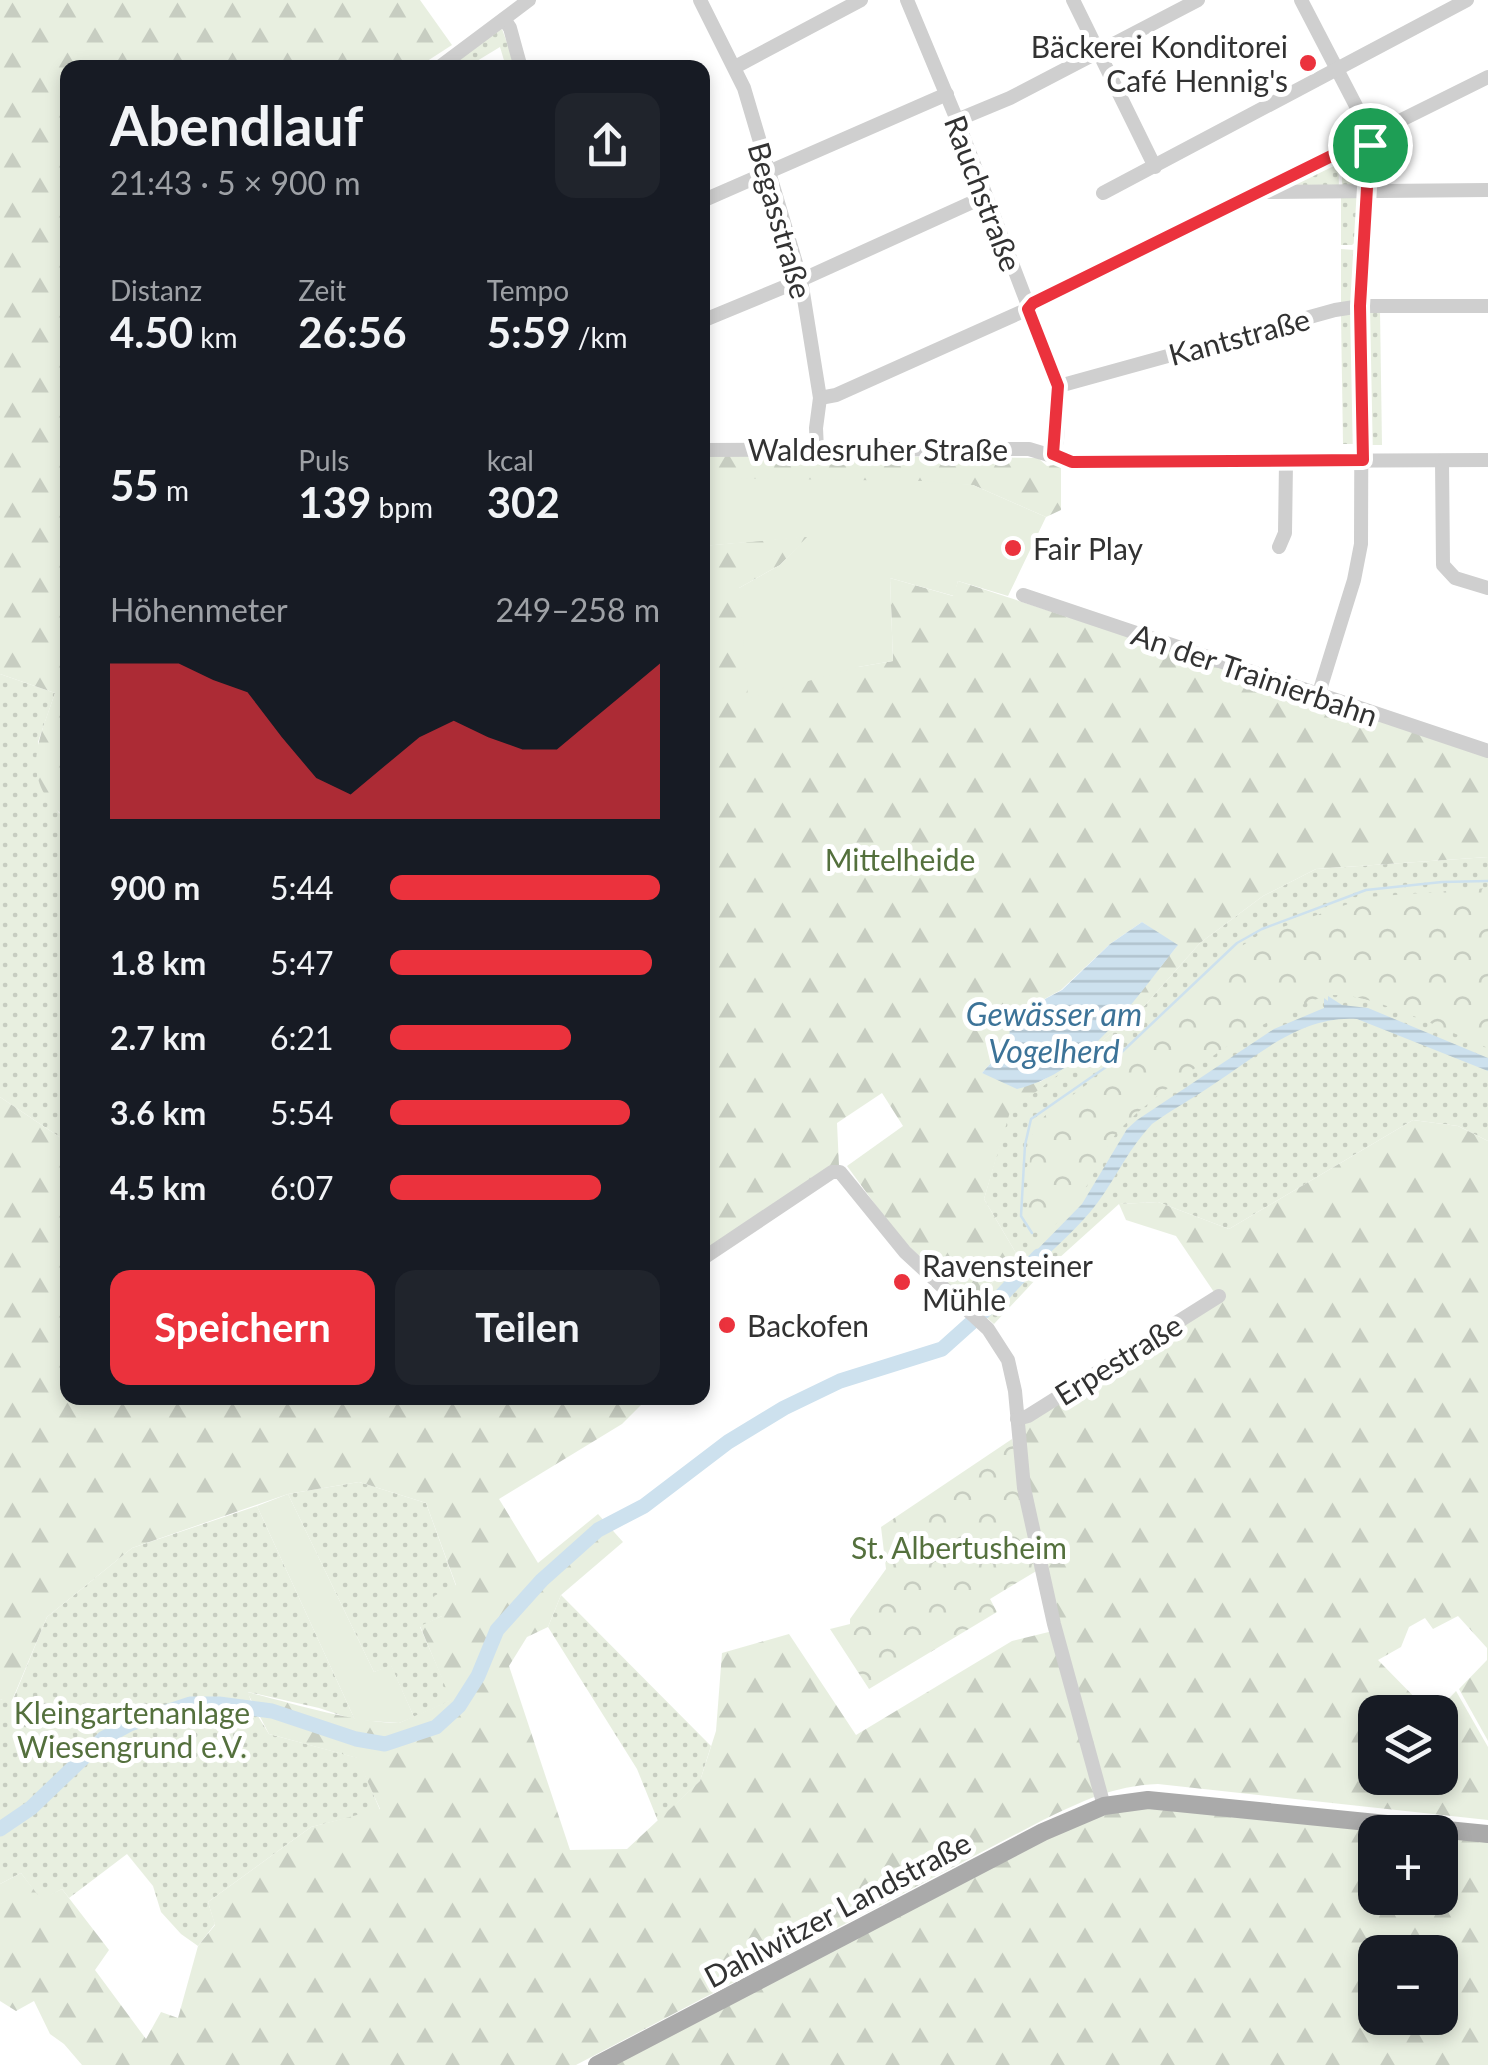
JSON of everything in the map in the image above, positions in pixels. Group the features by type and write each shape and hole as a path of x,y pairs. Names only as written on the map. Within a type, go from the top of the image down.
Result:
{"main road":[{"name":"Dahlwitzer Landstraße","path":"597,2065 1043,1832 1104,1806 1148,1800 1488,1834"}],"street":[{"path":"449,60 529,0"},
{"name":"Begasstraße","path":"700,0 735,67 801,280 820,398 817,450"},
{"path":"735,67 862,0"},
{"name":"Rauchstraße","path":"907,0 947,94 1058,386 1053,454"},
{"path":"1073,0 1155,167"},
{"path":"957,120 1010,98 1198,0"},
{"path":"1301,0 1370,137 1360,306 1363,460 1359,561 1318,696"},
{"path":"1103,193 1467,0"},
{"path":"504,19 519,60"},
{"path":"820,398 836,395 1028,309 1033,303 1488,77"},
{"path":"710,198 947,94"},
{"path":"1262,192 1488,190"},
{"path":"710,317 986,196"},
{"name":"Kantstraße","path":"1058,386 1335,310 1360,306 1488,306"},
{"name":"Waldesruher Straße","path":"710,450 1029,450 1072,462 1488,460"},
{"path":"1442,461 1445,571 1488,588"},
{"path":"1279,547 1285,533 1286,462"},
{"name":"An der Trainierbahn","path":"1023,595 1488,751"},
{"path":"710,1254 832,1172 840,1172 905,1252 969,1310 1000,1345 1012,1370 1024,1488 1054,1624 1104,1806"},
{"name":"Erpestraße","path":"1017,1420 1219,1296"}],"green space":[{"path":"0,0 420,0 452,45 429,60 60,60 60,812 42,789 36,760 55,693 0,674"},
{"path":"502,29 513,60 504,60 500,47 479,60 455,60"},
{"path":"1366,147 1363,180 1342,188 1342,155"},
{"path":"1338,156 1339,188 1286,186 1287,182"},
{"path":"1341,194 1356,194 1361,199 1358,240 1352,245 1341,245"},
{"path":"1341,249 1359,254 1355,302 1341,303"},
{"path":"1380,311 1382,445 1368,445 1368,312"},
{"path":"1356,313 1359,444 1343,444 1341,315"},
{"path":"710,454 1038,458 1047,466 1061,464 1061,510 1046,517 973,485 710,479"},
{"path":"710,478 973,485 1046,517 1008,596 958,581 954,596 890,578 893,661 748,698 739,588 780,565 807,537 710,545"},
{"name":"Mittelheide","path":"809,536 780,565 739,588 858,667 893,661 890,578 953,596 958,581 1488,754 1488,857 1316,869 1263,896 1200,943 1139,1012 1010,1112 984,1199 1020,1260 969,1302 899,1237 847,1166 903,1126 882,1093 837,1123 839,1166 710,1248 710,545","holes":["1142,922 1177,946 1080,1054 1040,1082 982,1073 1009,1043 1011,1026 1022,1019 1028,1008 1061,990 1110,944"]},
{"path":"0,674 55,693 38,742 60,814 60,1137 0,1097"},
{"path":"1488,857 1488,1141 1458,1126 1413,1120 1229,1229 1158,1202 1119,1204 1038,1277 994,1324 969,1302 1020,1260 984,1199 1009,1112 1139,1012 1200,943 1263,896 1316,869"},
{"path":"1488,888 1488,1048 1371,1001 1336,995 1315,1000 1253,1030 1184,1076 1128,1121 1113,1138 1079,1198 1043,1237 1027,1217 1031,1138 1038,1121 1106,1070 1225,957 1257,936 1368,897"},
{"path":"0,1097 60,1137 60,1405 641,1405 622,1424 499,1499 538,1563 598,1514 623,1542 561,1595 548,1627 527,1637 509,1666 570,1850 627,1849 700,1781 716,1731 722,1653 789,1634 856,1735 1012,1641 1061,1629 1029,1482 1023,1419 1218,1298 1176,1236 1126,1220 1119,1204 1158,1202 1229,1229 1413,1120 1458,1126 1488,1141 1488,1741 1459,1689 1487,1660 1487,1648 1458,1616 1433,1629 1425,1618 1409,1627 1401,1647 1378,1660 1412,1695 1358,1695 1358,1795 1458,1795 1458,1695 1452,1695 1456,1691 1488,1747 1488,1820 1158,1784 1126,1788 1043,1820 576,2065 82,2065 50,2034 34,2001 16,2011 0,2001 0,1884 21,1873 41,1899 62,1889 109,1950 95,1970 146,2039 161,2012 178,2018 198,1946 215,1925 208,1902 311,1827 380,1809 357,1758 269,1734 247,1692 342,1716 399,1723 451,1700 420,1626 442,1616 434,1596 456,1585 426,1503 359,1482 288,1494 132,1548 47,1617 11,1703 0,1699"},
{"name":"St. Albertusheim","path":"1012,1439 1038,1570 990,1599 997,1612 869,1689 830,1629 850,1624 886,1569 881,1527"},
{"path":"359,1482 426,1503 456,1586 442,1616 420,1627 452,1700 414,1717 391,1666 374,1672 288,1494"},
{"path":"288,1494 374,1672 391,1665 414,1717 399,1723 355,1720 257,1506"},
{"name":"Kleingartenanlage Wiesengrund e.V.","path":"257,1506 355,1720 248,1692 253,1708 269,1734 358,1758 380,1810 311,1827 208,1902 215,1924 198,1946 161,1912 153,1886 127,1854 69,1898 62,1889 41,1900 21,1873 0,1884 0,1699 12,1702 47,1617 132,1548"},
{"path":"561,1595 711,1746 700,1781 658,1821 637,1769 548,1627"},
{"path":"1145,1806 1358,1825 1358,1915 1458,1915 1458,1835 1488,1838 1488,2065 604,2065 1094,1813"}],"water":[{"name":"Gewässer am Vogelherd","path":"1142,922 1178,945 1088,1050 1066,1067 1017,1089 982,1073 1009,1043 1010,1026 1022,1019 1028,1008 1062,990 1110,944"},
{"path":"1328,996 1342,1005 1368,1008 1488,1058 1488,1071 1357,1019 1317,1024 1298,1031 1152,1124 1083,1221 1032,1271 1026,1266 1082,1204 1127,1129 1137,1120 1274,1029 1324,1008 1324,998 1328,1001"}],"waterway":[{"path":"1032,1233 1021,1216 1025,1145 1031,1119 1106,1067 1237,943 1262,929 1366,890 1488,881"},
{"path":"0,1829 31,1808 104,1738 130,1724 190,1704 272,1711 356,1739 385,1744 436,1727 459,1706 478,1676 497,1630 542,1580 598,1530 644,1506 728,1442 784,1408 840,1381 942,1349 1039,1256"}],"place":[{"name":"Bäckerei Konditorei Café Hennig's","path":"1308,63"},
{"name":"Fair Play","path":"1013,548"},
{"name":"Ravensteiner Mühle","path":"902,1282"},
{"name":"Backofen","path":"727,1325"}],"route":[{"path":"1370,137 1370,145 1360,306 1363,460 1072,462 1053,454 1057,441 1058,386 1028,309 1033,303 1370,137"}]}
